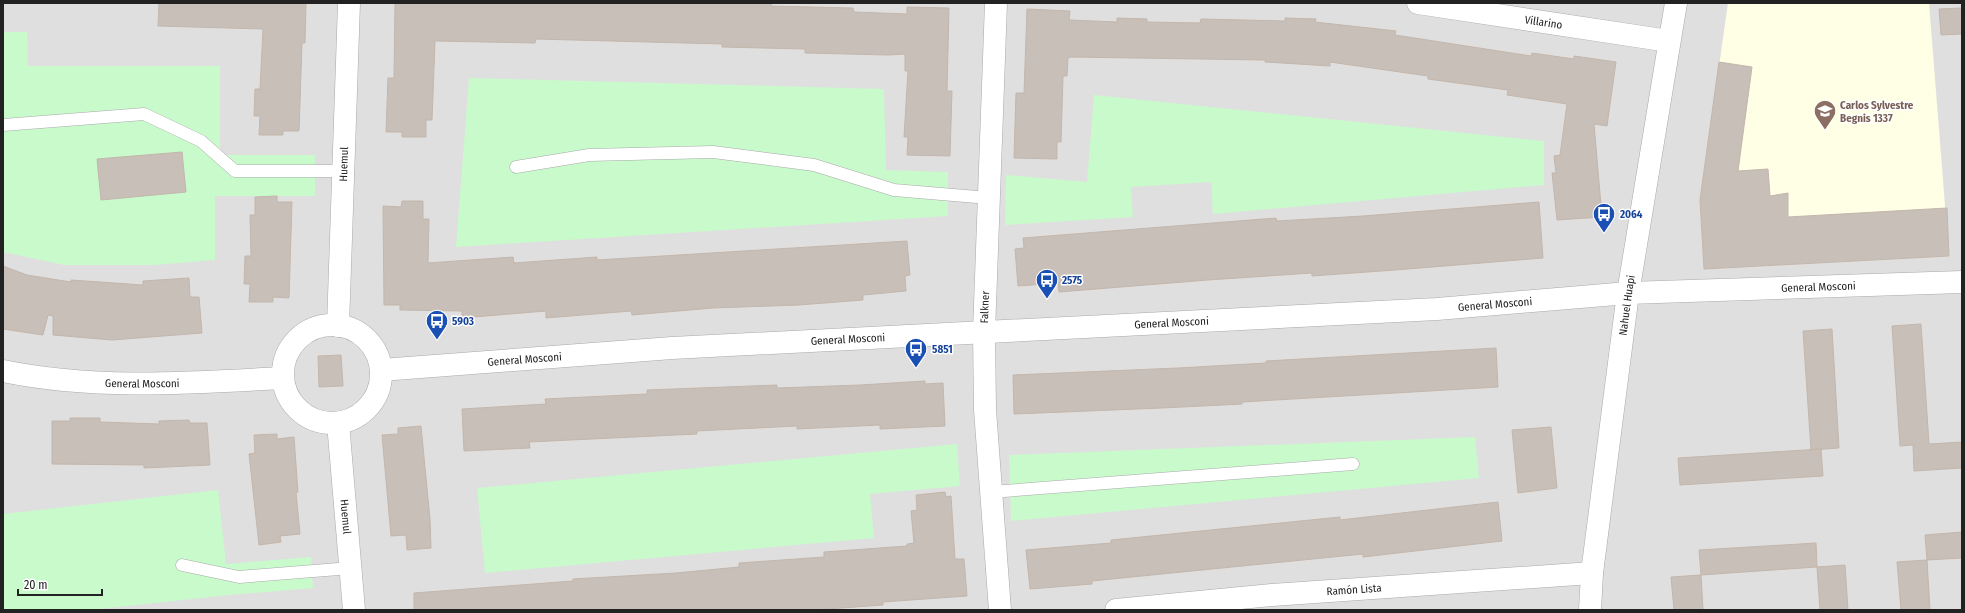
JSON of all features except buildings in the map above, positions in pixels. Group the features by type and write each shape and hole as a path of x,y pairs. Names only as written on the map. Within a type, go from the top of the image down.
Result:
{"street":[{"name":"Huemul","path":"338,326 349,3"},
{"name":"Falkner","path":"996,3 984,332 985,410 1000,610"},
{"name":"Villarino","path":"1418,3 1669,41"},
{"name":"Nahuel Huapi","path":"1590,610 1592,573 1628,293 1676,3"},
{"name":"General Mosconi","path":"381,370 672,348 1437,309 1628,293 1962,282"},
{"path":"324,326 338,326 354,331 368,340 377,354 381,370 380,385 375,399 365,411 352,419 338,423 322,423 307,418 294,407 286,394 282,378 283,364 288,350 298,338 310,330 324,326"},
{"name":"General Mosconi","path":"3,371 59,380 115,383 182,383 282,378"},
{"name":"Huemul","path":"338,423 354,610"},
{"name":"Ramón Lista","path":"1116,610 1271,602 1592,573"}],"lane":[{"path":"3,125 144,114 202,141 235,171 343,171"},
{"path":"516,167 589,155 713,152 814,165 894,190 989,198"},
{"path":"991,492 1353,464"},
{"path":"182,566 239,577 351,568"}],"shaded area":[{"path":"3,3 1962,3 1962,610 3,610"},
{"name":"Carlos Sylvestre Begnis 1337","path":"1728,3 1929,3 1949,256 1704,269 1700,200"}],"green space":[{"path":"3,32 27,32 28,66 220,66 220,155 315,155 315,196 215,196 215,260 155,265 64,265 3,252"},
{"path":"469,78 884,89 886,170 948,172 948,216 456,247"},
{"path":"1094,95 1544,141 1544,185 1213,214 1211,182 1131,187 1133,217 1005,225 1006,175 1087,182"},
{"path":"1475,437 1479,478 1011,521 1009,455"},
{"path":"957,444 960,486 870,494 874,538 485,573 477,488"},
{"path":"218,490 226,564 311,557 313,588 229,595 90,610 3,610 3,514"}],"place":[{"name":"Carlos Sylvestre Begnis 1337","path":"1825,130"},
{"name":"2064","path":"1604,234"},
{"name":"2575","path":"1047,300"},
{"name":"5903","path":"437,340"},
{"name":"5851","path":"916,368"}]}
